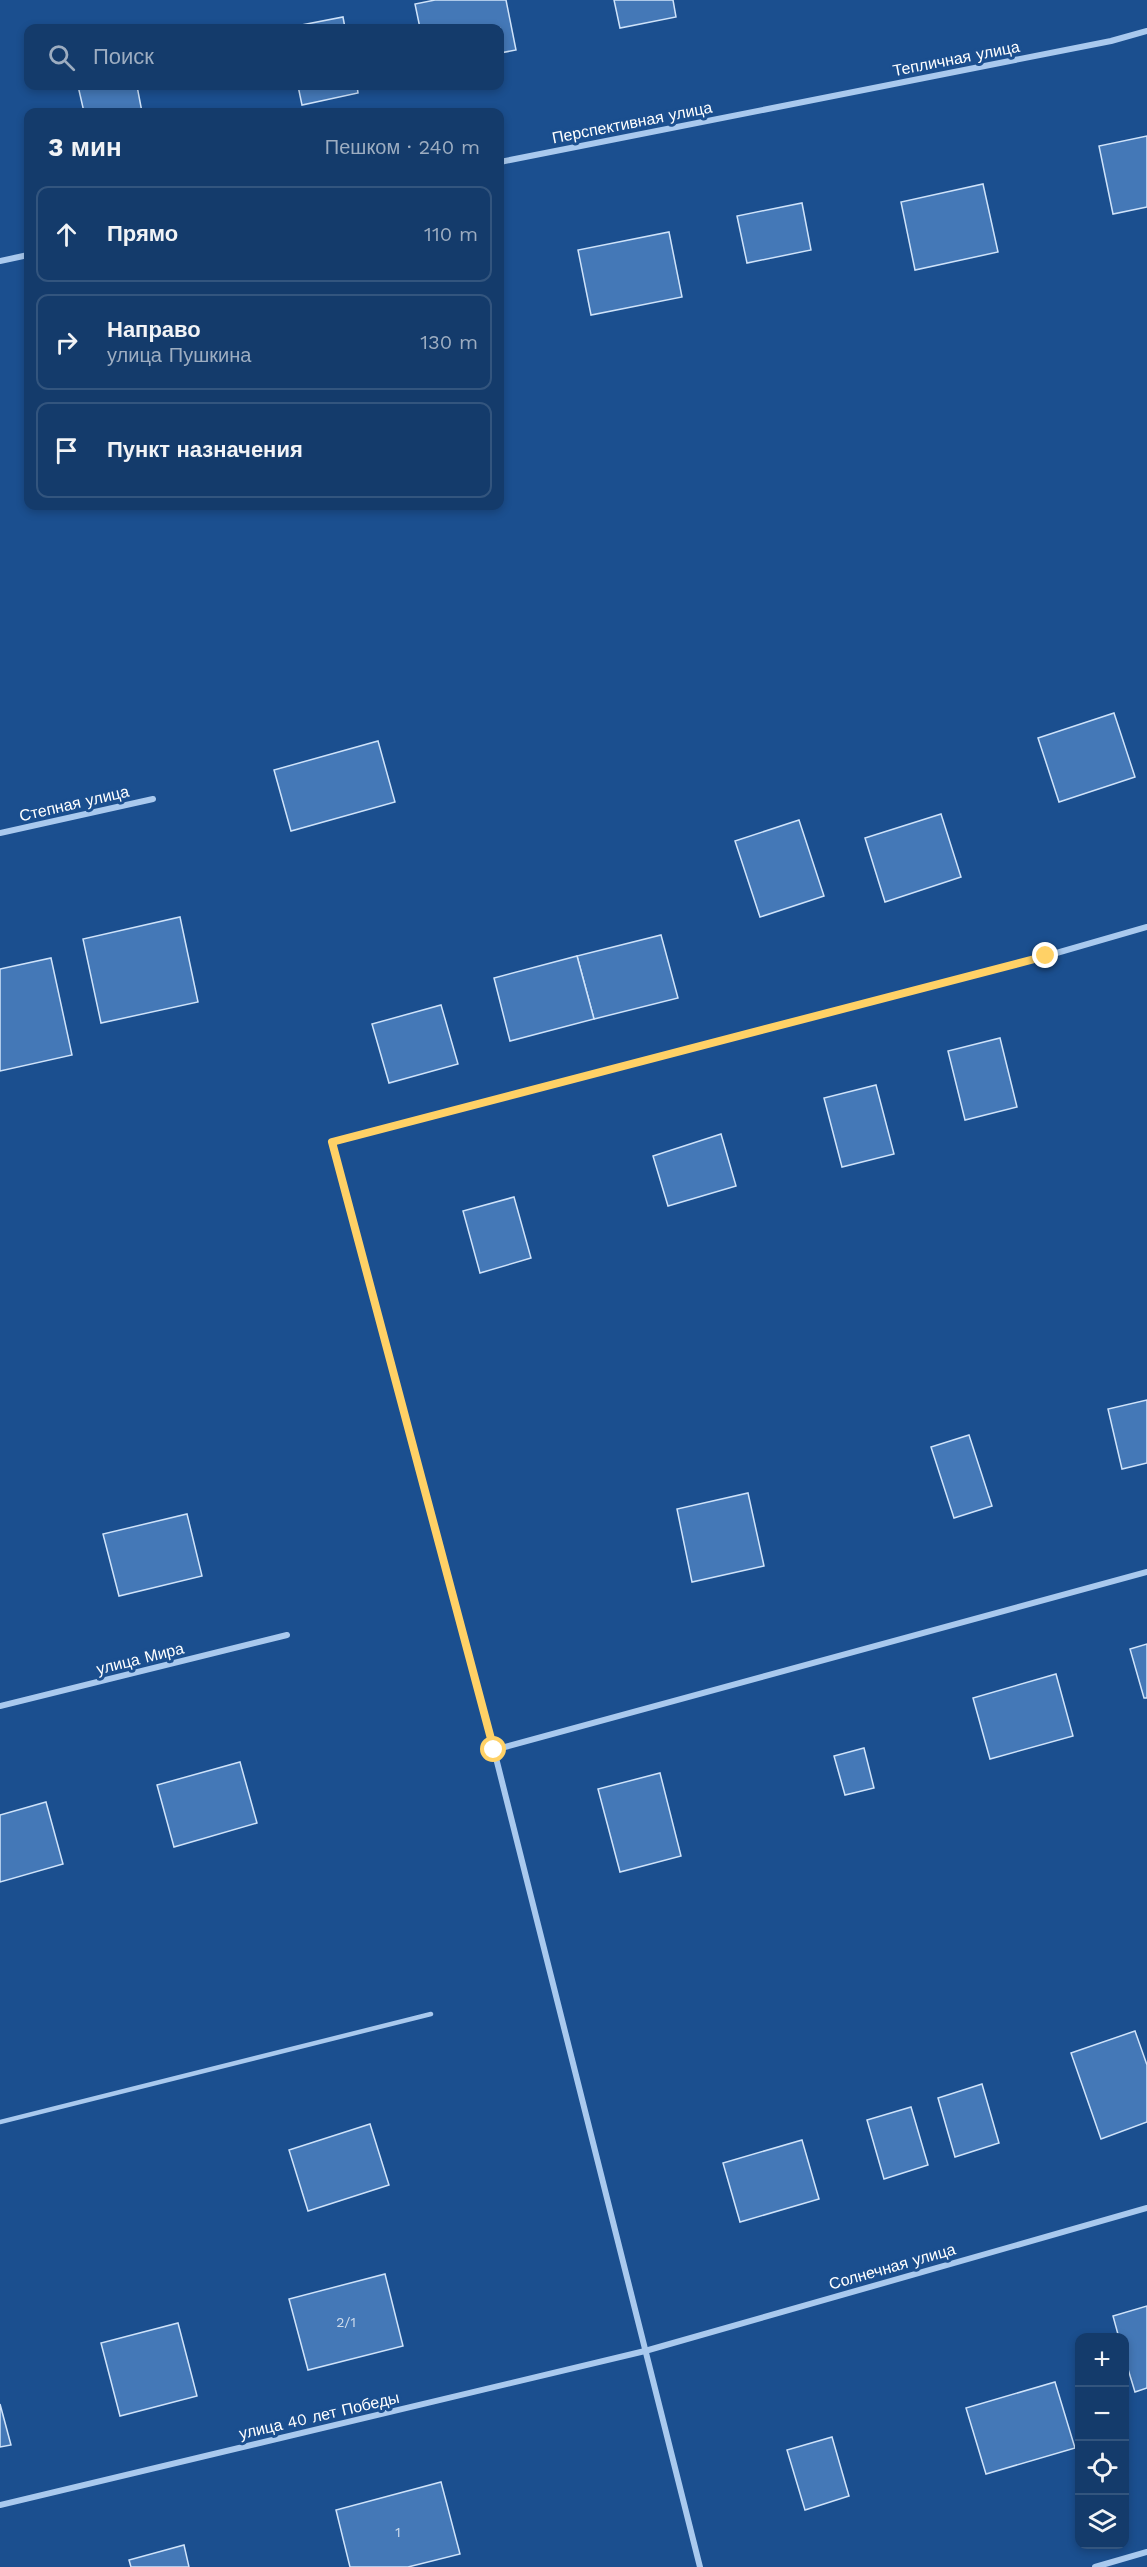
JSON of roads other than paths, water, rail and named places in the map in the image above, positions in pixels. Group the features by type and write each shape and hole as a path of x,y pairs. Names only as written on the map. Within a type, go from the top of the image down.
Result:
{"street":[{"name":"Тепличная улица","path":"769,109 1111,41 1147,30"},
{"name":"Перспективная улица","path":"504,161 769,109"},
{"path":"0,261 24,256"},
{"name":"Степная улица","path":"0,833 153,799"},
{"path":"700,2567 494,1750 332,1142 1046,956 1147,927"},
{"path":"494,1750 1147,1572"},
{"name":"улица Мира","path":"0,1707 287,1635"},
{"name":"Солнечная улица","path":"645,2351 1147,2208"},
{"name":"улица 40 лет Победы","path":"0,2505 645,2351"},
{"path":"1095,2567 1147,2552"}],"lane":[{"path":"0,2122 430,2014"}]}
